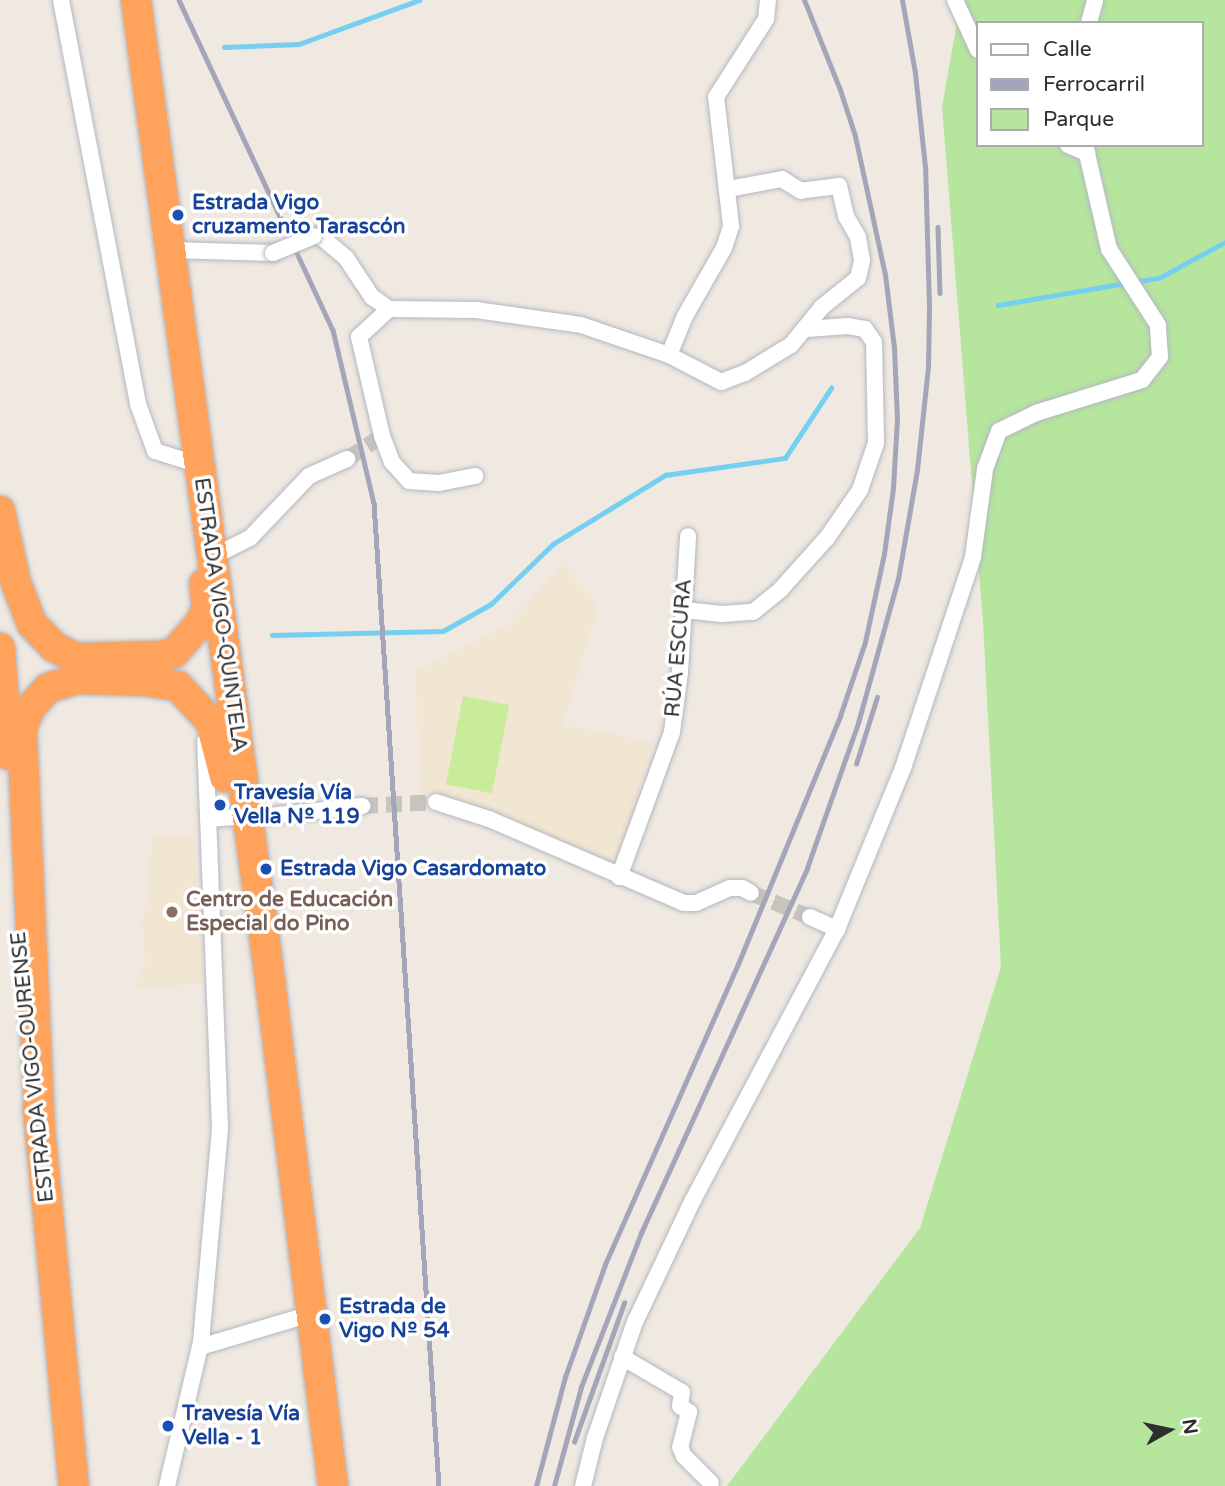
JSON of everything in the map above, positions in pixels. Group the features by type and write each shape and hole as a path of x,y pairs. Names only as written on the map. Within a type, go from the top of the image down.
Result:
{"highway":[{"name":"ESTRADA VIGO-QUINTELA","path":"136,0 269,972 333,1486"},
{"path":"0,511 16,583 32,624 54,647 77,658 159,656 174,653 187,641 207,608 193,496 199,465"},
{"name":"ESTRADA VIGO-OURENSE","path":"0,648 20,933 74,1486"},
{"path":"40,1129 22,727 31,707 48,688 77,679 145,681 178,686 211,722 221,818 269,972"}],"street":[{"path":"61,0 138,404 155,452 199,465"},
{"path":"669,355 685,316 724,248 731,226 716,97 766,19 768,0"},
{"path":"955,0 976,46"},
{"path":"1090,21 1095,0"},
{"path":"583,1486 635,1322 693,1200 838,929 902,768 973,557 985,469 999,431 1036,413 1142,380 1160,357 1158,325 1110,249 1086,149"},
{"path":"170,250 273,253 320,236 346,258 372,296 389,309 476,310 581,325 669,355 721,383 745,373 780,352 806,329 822,307 858,278 862,260 858,237 846,216 839,186 801,191 782,179 728,189"},
{"path":"389,309 359,337 382,436 392,462 409,481 439,483 475,476"},
{"path":"684,610 722,614 753,612 781,589 827,538 860,490 876,443 874,342 865,328 848,326 806,329"},
{"path":"212,557 250,538 309,476 347,458"},
{"name":"RÚA ESCURA","path":"619,877 672,732 688,536"},
{"path":"243,788 269,816"},
{"path":"436,802 489,819 684,903 696,903 730,888 742,888 751,893"},
{"path":"269,816 362,806"},
{"path":"253,868 261,831 269,816"},
{"path":"167,1486 200,1347 220,1128 221,818"},
{"path":"810,917 838,929"},
{"path":"200,1347 311,1314"},
{"path":"622,1357 682,1392 680,1406 689,1412 680,1447 684,1457 711,1483"}],"shaded area":[{"path":"563,564 598,606 563,725 653,742 619,862 609,863 487,809 449,797 421,793 415,672 507,625"},
{"name":"Centro de Educación Especial do Pino","path":"194,834 204,984 138,988 137,972 145,965 142,920 147,903 152,835"}],"green space":[{"path":"961,0 1225,0 1225,1486 727,1486 920,1228 1001,967 983,622 942,107"},
{"path":"463,696 509,705 492,793 446,784"}],"waterway":[{"path":"224,47 299,44 419,0"},
{"path":"1133,282 1159,278 1225,242"},
{"path":"998,305 1125,283"},
{"path":"272,635 443,631 491,604 553,544 665,475 785,458 831,388"}],"tunnel":[{"path":"347,459 382,436"},
{"path":"362,806 436,802"},
{"path":"751,893 810,917"}],"railway":[{"path":"179,0 333,330 374,503 439,1486"},
{"path":"536,1486 565,1377 606,1262 738,964 840,716 865,642 884,554 893,488 897,419 894,348 885,275 855,136 840,90 804,0"},
{"path":"554,1486 581,1387 641,1233 807,868 858,723 898,579 917,470 928,367 929,307 925,167 915,73 902,0"},
{"path":"938,227 940,293"},
{"path":"856,764 877,697"},
{"path":"574,1442 624,1303"}],"place":[{"name":"Estrada Vigo cruzamento Tarascón","path":"178,215"},
{"name":"Travesía Vía Vella Nº 119","path":"220,805"},
{"name":"Estrada Vigo Casardomato","path":"266,869"},
{"name":"Centro de Educación Especial do Pino","path":"172,912"},
{"name":"Estrada de Vigo Nº 54","path":"325,1319"},
{"name":"Travesía Vía Vella - 1","path":"168,1426"}]}
